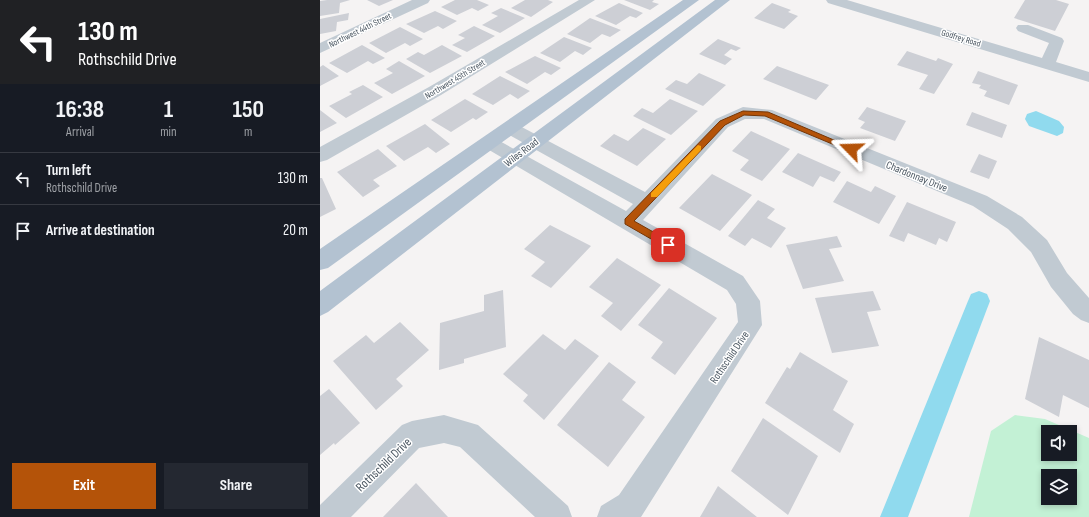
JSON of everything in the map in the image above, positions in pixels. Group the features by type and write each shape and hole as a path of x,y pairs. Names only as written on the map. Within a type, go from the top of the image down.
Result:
{"main road":[{"path":"320,261 692,0"},
{"name":"Wiles Road","path":"320,305 723,0"}],"street":[{"name":"Northwest 44th Street","path":"320,49 423,0"},
{"name":"Northwest 45th Street","path":"320,155 435,91 588,0"},
{"name":"Godfrey Road","path":"833,0 1089,76"},
{"path":"1023,28 1042,34 1057,42 1047,64"},
{"name":"Chardonnay Drive","path":"628,222 722,123 743,113 766,114 980,202 1015,223 1039,246 1059,280 1081,306 1089,312"},
{"path":"510,128 647,202"},
{"name":"Rothschild Drive","path":"490,143 736,283 748,301 750,325 630,506 612,517"},
{"path":"588,199 608,181"},
{"name":"Rothschild Drive","path":"330,517 412,435 444,429 468,436 558,517"}],"green space":[{"path":"1015,415 1045,419 1059,425 1041,425 1041,461 1077,461 1077,433 1089,438 1089,517 969,517 991,431"}],"water":[{"path":"1036,111 1059,121 1064,127 1063,133 1057,136 1029,126 1025,119 1027,114"}],"building":[{"path":"350,0 340,3 339,13 320,16 320,1"},
{"path":"367,0 393,0 379,6"},
{"path":"455,0 477,0 489,5 478,11 472,8 457,15 441,7"},
{"path":"525,0 548,0 553,2 531,17 511,8"},
{"path":"624,0 654,0 652,2 659,4 650,10"},
{"path":"1025,0 1056,0 1069,4 1055,31 1014,18"},
{"path":"619,3 643,13 636,18 630,16 616,25 595,16"},
{"path":"772,3 791,10 788,12 798,16 784,29 754,18"},
{"path":"501,8 525,18 500,33 482,25 498,16 491,13"},
{"path":"435,11 457,21 443,29 438,26 424,33 406,24"},
{"path":"349,13 348,20 337,22 336,31 320,34 320,19"},
{"path":"590,18 621,30 610,37 602,34 590,43 567,34"},
{"path":"474,26 495,36 467,52 452,45 465,38 458,35"},
{"path":"400,27 423,39 410,46 405,43 386,53 369,43"},
{"path":"564,37 592,48 583,55 575,51 560,62 540,53"},
{"path":"718,39 741,48 736,51 731,49 724,55 732,59 725,65 699,54"},
{"path":"362,45 385,58 373,64 368,61 347,73 329,63"},
{"path":"442,45 462,56 430,73 406,59 418,52 424,55"},
{"path":"907,51 936,61 938,58 953,64 934,94 919,89 928,75 897,65"},
{"path":"535,56 561,68 551,75 545,72 527,84 505,72"},
{"path":"399,61 425,76 392,94 374,83 393,73 386,69"},
{"path":"323,65 339,76 320,86 320,67"},
{"path":"777,66 829,85 816,100 763,79"},
{"path":"978,71 1018,85 1009,105 984,96 987,91 979,88 981,85 972,83"},
{"path":"699,73 726,85 703,106 665,89 676,80 687,84"},
{"path":"500,76 530,91 518,99 510,94 493,105 472,94"},
{"path":"363,85 383,97 346,118 329,106 352,94 349,92"},
{"path":"465,99 488,112 476,120 473,118 451,132 431,120"},
{"path":"670,99 698,111 671,135 633,116 642,108 653,113"},
{"path":"867,107 906,121 895,141 860,128 865,122 858,119"},
{"path":"320,110 337,123 320,132"},
{"path":"972,112 1007,125 1002,138 966,125"},
{"path":"425,124 450,144 436,153 428,147 404,161 386,146"},
{"path":"643,128 666,139 637,166 600,146 614,134 628,141"},
{"path":"751,131 790,149 762,181 740,170 749,160 732,151"},
{"path":"378,149 397,166 373,180 380,186 363,197 337,172"},
{"path":"798,153 841,172 834,182 820,176 813,187 782,172"},
{"path":"979,154 997,161 989,179 970,172"},
{"path":"712,174 752,195 720,231 679,208"},
{"path":"320,178 322,178 336,209 320,217"},
{"path":"847,181 871,192 875,186 896,196 879,224 833,202"},
{"path":"758,200 775,209 767,218 786,228 771,248 752,238 745,246 728,236"},
{"path":"907,202 956,222 947,242 939,238 936,245 908,233 904,242 889,236"},
{"path":"550,225 591,246 551,288 531,276 545,262 524,249"},
{"path":"837,236 842,247 829,249 844,281 803,289 786,245"},
{"path":"617,258 661,285 621,331 601,316 613,303 589,287"},
{"path":"669,288 717,318 675,375 651,358 663,342 638,325"},
{"path":"503,290 506,347 464,359 464,363 439,370 440,323 484,311 484,295"},
{"path":"873,291 881,310 867,312 879,346 832,353 815,298"},
{"path":"400,322 429,350 396,379 403,386 376,410 333,361 366,335 374,343"},
{"path":"543,334 565,350 575,339 599,356 544,420 523,401 528,395 503,374"},
{"path":"1039,337 1089,360 1089,408 1063,395 1059,417 1025,399"},
{"path":"800,352 848,381 833,410 854,424 840,453 765,403 787,367 790,369"},
{"path":"609,362 636,382 622,400 645,417 608,467 557,425"},
{"path":"329,389 360,423 335,445 334,443 320,455 320,396"},
{"path":"763,418 818,456 788,515 731,471"},
{"path":"416,483 448,517 383,517"},
{"path":"718,486 757,517 700,517"}],"waterway":[{"path":"894,517 979,301"}],"slow traffic":[{"path":"654,195 698,148"}],"route":[{"path":"668,245 628,222 722,123 743,113 766,114 851,149"}]}
